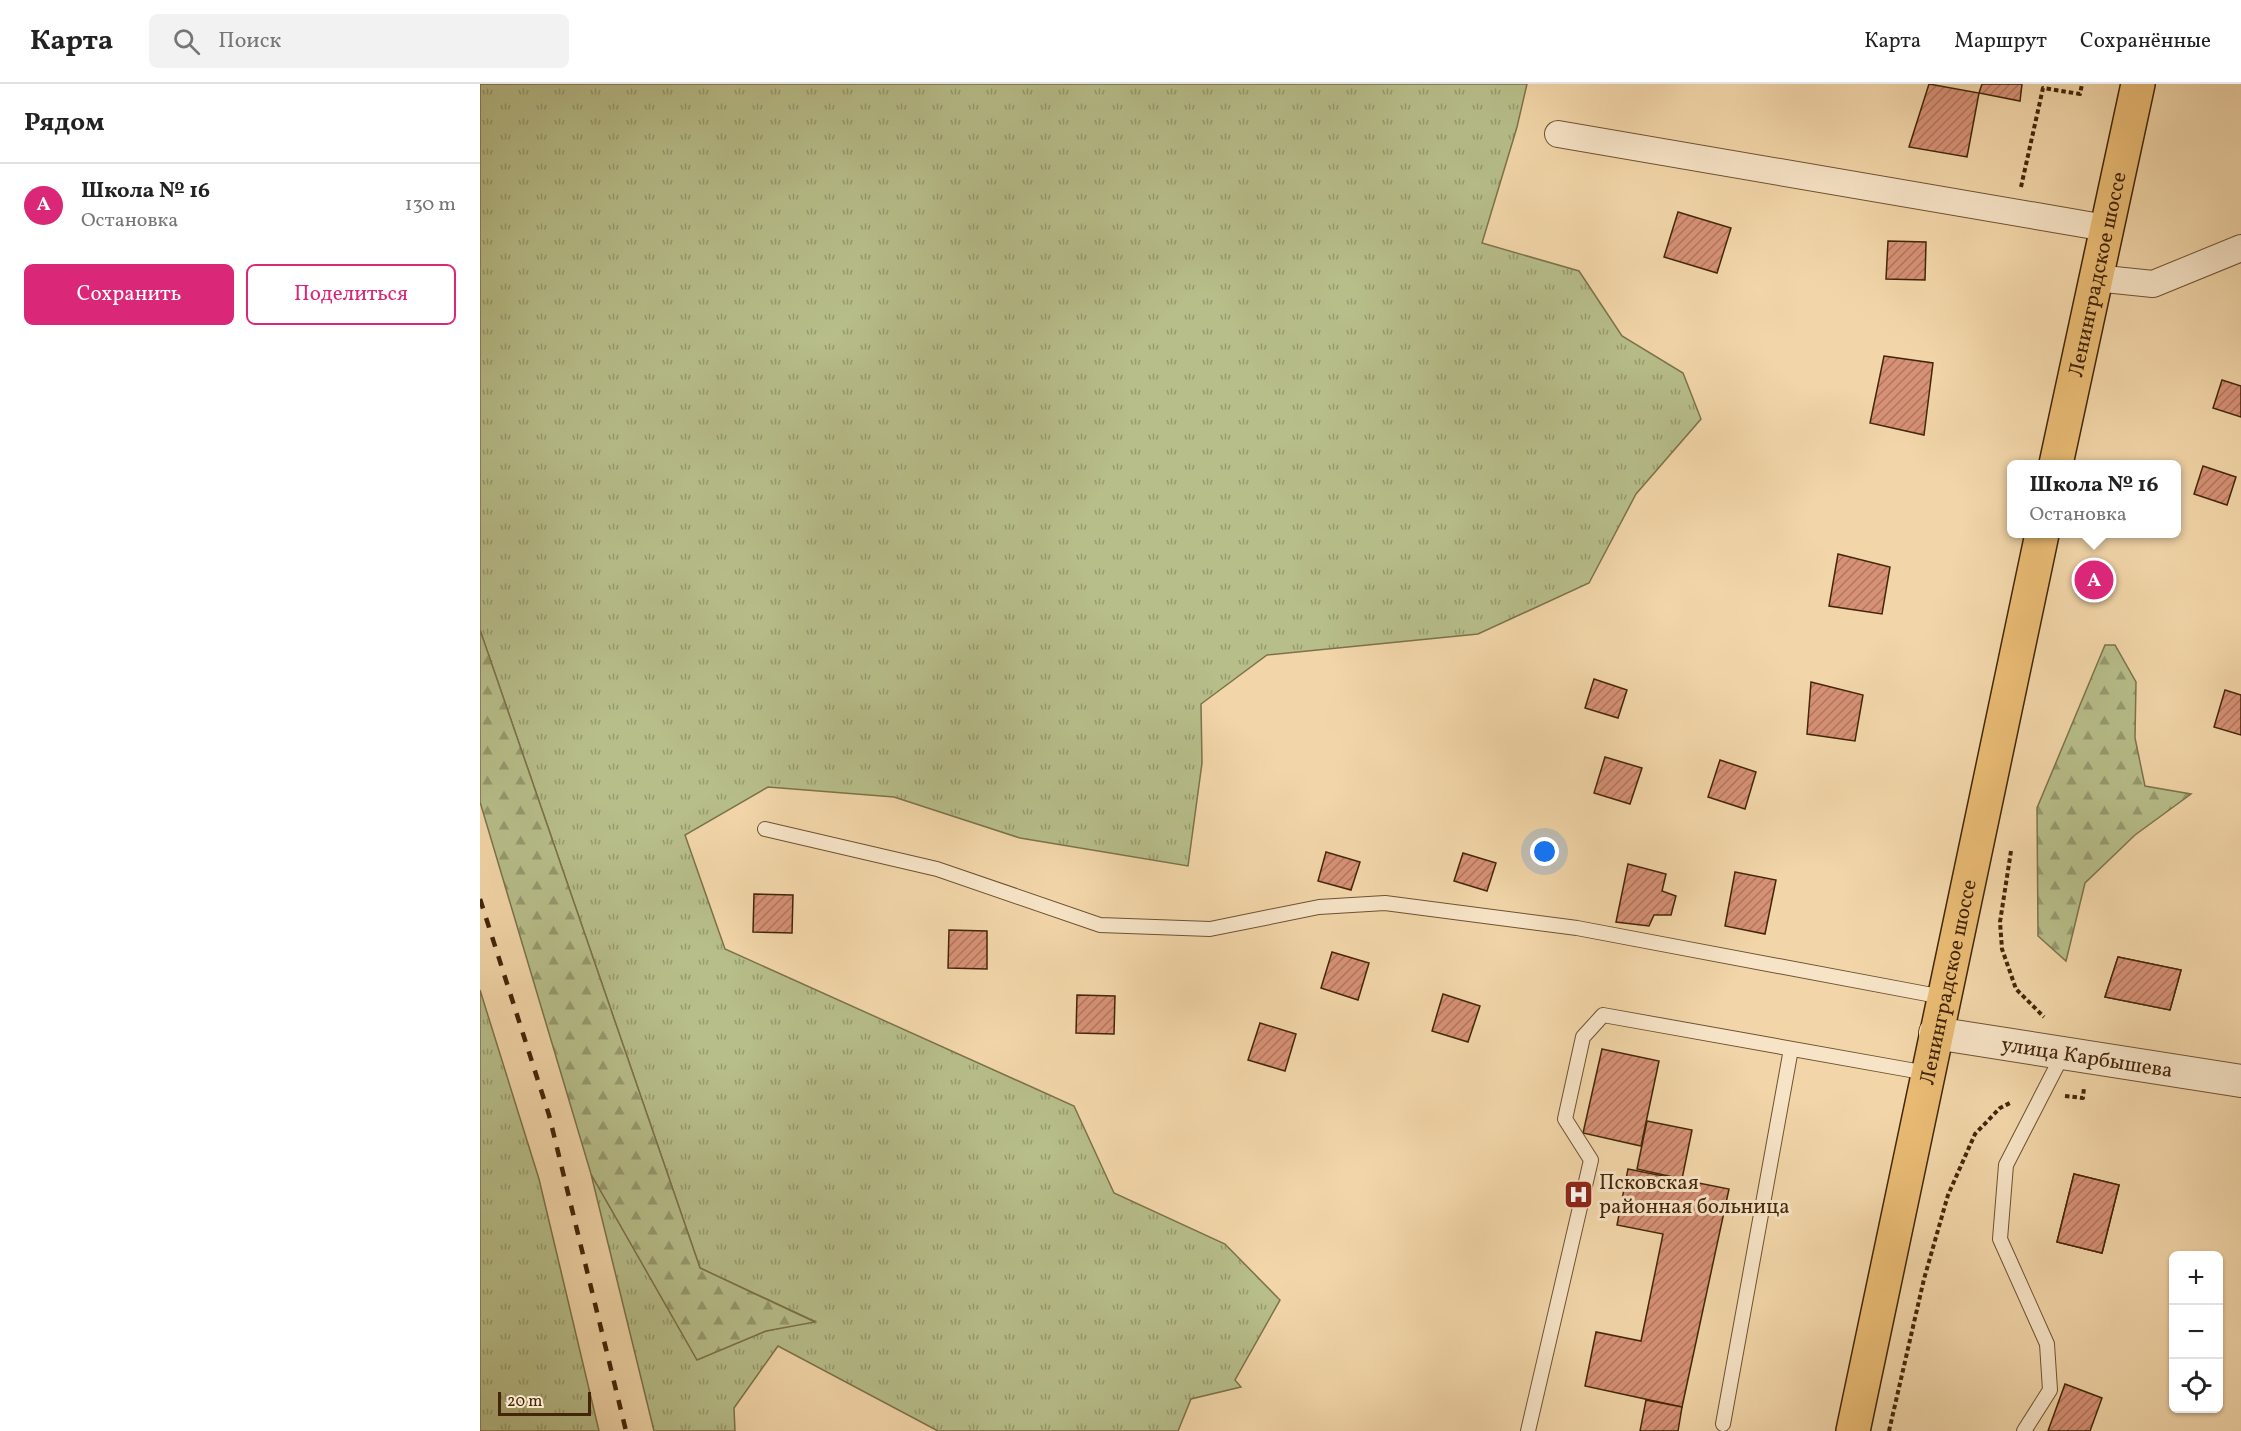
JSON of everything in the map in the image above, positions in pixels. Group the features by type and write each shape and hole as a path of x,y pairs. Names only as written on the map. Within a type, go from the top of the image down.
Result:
{"highway":[{"name":"Ленинградское шоссе","path":"2057,460 2138,84"},
{"name":"Ленинградское шоссе","path":"1853,1431 1935,1033 2041,538"}],"street":[{"path":"1558,134 2106,228"},
{"path":"2095,278 2153,284 2241,248"},
{"name":"улица Карбышева","path":"1935,1033 2241,1081"}],"lane":[{"path":"765,829 938,868 1100,925 1210,929 1319,907 1385,903 1576,928 1943,998"},
{"path":"1528,1431 1591,1160 1565,1119 1583,1037 1603,1015 1927,1073"},
{"path":"1723,1424 1791,1049"},
{"path":"2024,1431 2050,1390 2047,1344 2000,1239 2006,1165 2044,1092 2076,1055"}],"path":[{"path":"2016,213 2043,86 2080,94 2082,84"},
{"path":"2005,885 2000,922 2005,959 2016,989 2052,1023"},
{"path":"1889,1431 1924,1279 1948,1195 1975,1134 2000,1108 2023,1097 2044,1092 2083,1098 2076,1055"}],"green space":[{"path":"480,84 1527,84 1517,127 1482,243 1579,271 1622,336 1683,373 1701,419 1636,494 1589,583 1478,634 1267,655 1201,704 1202,763 1188,866 1020,838 894,797 768,787 685,835 725,949 1074,1106 1114,1193 1225,1244 1280,1300 1235,1380 1241,1387 1191,1399 1178,1431 938,1431 778,1346 734,1408 735,1431 654,1431 591,1174 697,1359 766,1331 814,1321 700,1268 480,630"},
{"path":"480,630 700,1268 815,1322 766,1331 697,1360 591,1174 480,802"},
{"path":"2105,645 2115,645 2136,682 2135,738 2145,786 2191,794 2135,835 2085,883 2066,961 2038,936 2037,808"},
{"path":"480,990 539,1179 599,1431 480,1431"}],"building":[{"path":"1929,84 1979,93 1967,157 1909,147"},
{"path":"1982,84 2022,84 2020,101 1979,93"},
{"path":"1678,212 1731,228 1717,273 1664,257"},
{"path":"1888,241 1926,242 1925,280 1886,279"},
{"path":"1884,356 1933,363 1924,435 1870,423"},
{"path":"2222,380 2241,386 2241,417 2213,408"},
{"path":"2203,466 2236,477 2227,505 2194,494"},
{"path":"1838,554 1890,567 1882,614 1829,606"},
{"path":"1594,679 1627,690 1618,718 1585,708"},
{"path":"1811,682 1863,695 1855,741 1807,734"},
{"path":"2225,690 2241,695 2241,735 2214,727"},
{"path":"1605,757 1642,768 1630,804 1594,793"},
{"path":"1720,760 1756,772 1745,809 1708,797"},
{"path":"1326,852 1360,862 1351,890 1318,881"},
{"path":"1463,853 1496,863 1487,891 1454,881"},
{"path":"1628,864 1666,874 1662,891 1676,896 1671,915 1654,915 1649,926 1616,922"},
{"path":"1735,872 1776,880 1765,934 1725,926"},
{"path":"754,894 793,895 792,933 753,932"},
{"path":"949,930 987,931 987,969 948,968"},
{"path":"1332,952 1369,963 1358,1000 1321,988"},
{"path":"2118,957 2181,970 2170,1010 2105,997"},
{"path":"2118,957 2181,970 2170,1010 2105,997"},
{"path":"1443,994 1480,1006 1468,1042 1432,1031"},
{"path":"1077,995 1115,996 1114,1034 1076,1033"},
{"path":"1260,1023 1296,1034 1285,1071 1248,1060"},
{"path":"1602,1049 1659,1061 1641,1146 1583,1133"},
{"path":"1647,1121 1692,1130 1682,1179 1637,1169"},
{"path":"1628,1169 1729,1189 1682,1407 1585,1386 1596,1332 1641,1341 1663,1234 1617,1225"},
{"path":"2074,1174 2119,1185 2102,1253 2057,1242"},
{"path":"2074,1174 2119,1185 2102,1253 2057,1242"},
{"path":"2065,1384 2102,1398 2090,1431 2048,1431"},
{"path":"1646,1400 1682,1407 1678,1431 1640,1431"}],"railway":[{"path":"480,899 549,1115 626,1431"}],"place":[{"name":"Школа № 16","path":"2094,580"},
{"name":"Псковская районная больница","path":"1578,1194"}]}
